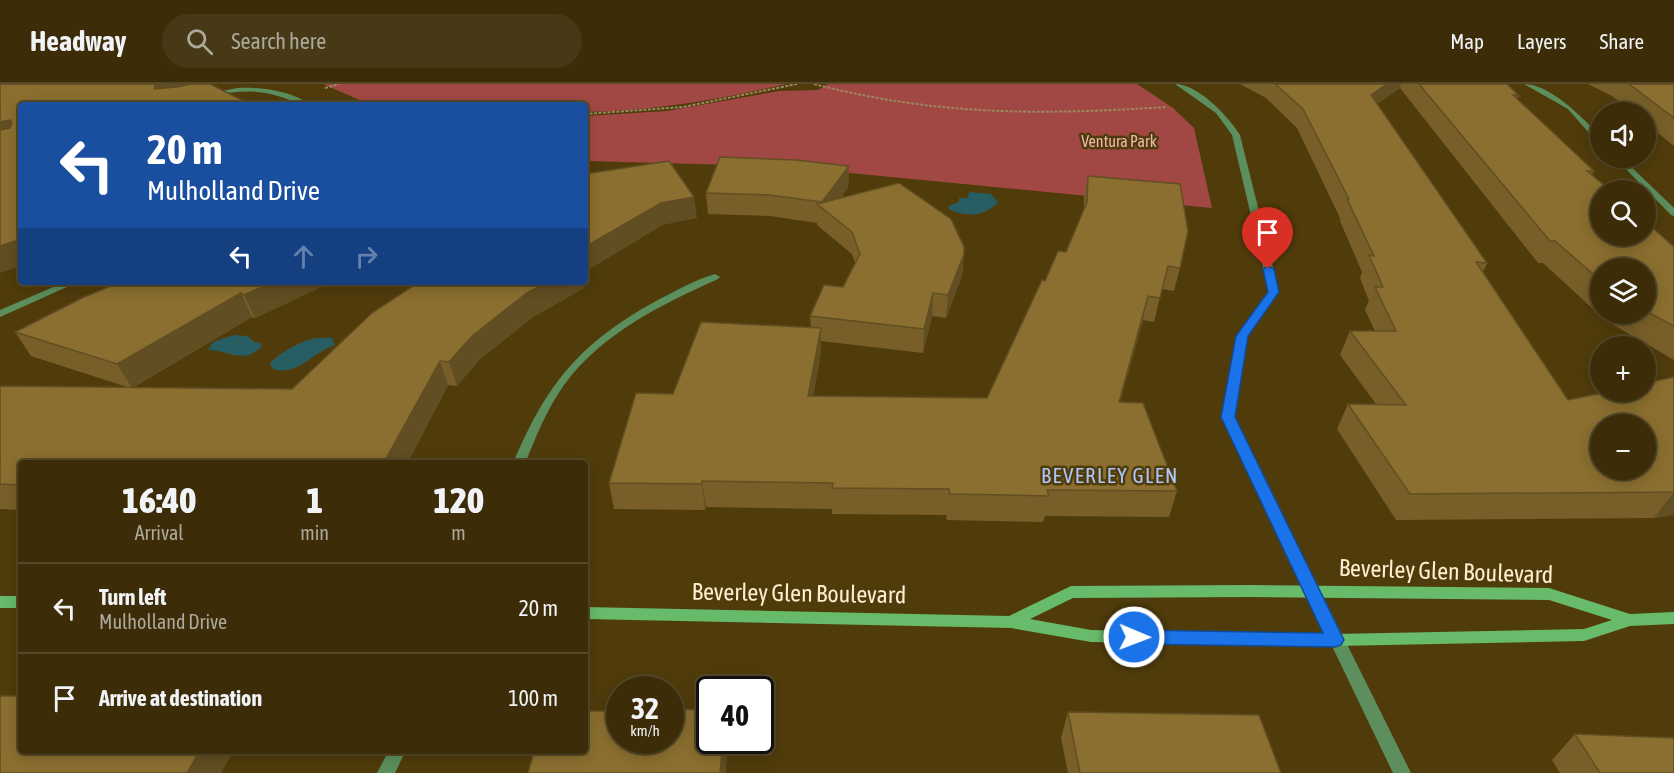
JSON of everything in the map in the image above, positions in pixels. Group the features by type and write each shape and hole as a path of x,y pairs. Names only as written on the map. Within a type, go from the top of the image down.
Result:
{"street":[{"path":"1178,84 1209,103 1224,116 1236,135 1274,292 1242,336 1228,417 1402,773"},
{"path":"1527,84 1570,108 1590,129"},
{"path":"204,95 230,90 272,90 301,102"},
{"path":"1628,168 1674,213"},
{"path":"521,460 546,404 584,356 609,335 654,306 715,277"},
{"path":"0,314 66,285"},
{"name":"Beverley Glen Boulevard","path":"1011,622 1071,592 1312,591 1549,594 1630,620"},
{"path":"0,602 18,602"},
{"name":"Beverley Glen Boulevard","path":"588,613 1011,622 1091,636 1335,640 1584,635 1630,620 1674,618"},
{"path":"386,773 395,754"}],"path":[{"path":"588,114 633,113 691,106 797,84"},
{"path":"814,84 903,105 993,114 1074,113 1209,103"}],"green space":[{"path":"323,84 786,84 686,104 588,112 588,102 364,102"},
{"name":"Ventura Park","path":"828,84 1137,84 1173,108 1194,128 1212,208 778,166 588,161 588,116 667,111 779,91 818,90"}],"water":[{"path":"969,192 991,194 998,202 988,210 975,214 962,214 949,209 948,206 959,202 959,198 968,198"},
{"path":"234,335 248,336 254,342 261,343 261,347 255,352 242,356 208,350 213,342"},
{"path":"331,337 335,345 297,367 280,370 272,368 270,364 283,352 301,343 314,338"}],"building":[{"path":"0,84 158,84 154,89 210,84 246,102 18,102 18,240 0,246 0,130 10,128 12,122 10,120 0,122"},
{"path":"1275,84 1387,84 1371,95 1487,263 1476,262 1568,400 1590,396 1590,402 1656,402 1656,381 1674,377 1674,492 1410,494 1348,404 1406,405 1350,331 1396,331 1375,287 1383,287 1369,255 1374,256 1347,199 1349,199 1303,109"},
{"path":"1419,84 1507,84 1519,96 1513,95 1594,171 1587,171 1598,180 1590,180 1590,246 1656,246 1656,231 1674,247 1674,326 1656,316 1656,258 1590,258 1590,271 1555,241 1550,241"},
{"path":"1629,84 1674,84 1674,118 1656,102"},
{"path":"720,157 796,160 849,166 822,202 769,195 706,193"},
{"path":"669,161 694,197 661,203 588,245 588,174"},
{"path":"1088,176 1180,184 1188,231 1180,268 1168,266 1160,298 1148,296 1119,402 1143,403 1177,491 1047,490 1049,496 950,494 949,489 832,488 833,483 702,481 702,484 609,483 636,393 673,394 701,322 821,328 808,396 987,398 1042,280 1045,281 1058,251 1066,252 1087,202"},
{"path":"899,183 951,219 964,247 964,254 948,295 933,293 924,329 810,316 824,285 843,287 860,254 852,232 817,204"},
{"path":"114,285 266,285 244,295 241,293 117,364 15,332 84,297"},
{"path":"414,285 542,285 527,293 472,336 449,362 440,361 385,460 18,460 18,485 0,484 0,386 292,389 372,313"},
{"path":"0,696 18,696 18,754 198,754 187,773 0,773"},
{"path":"696,709 696,754 722,754 720,773 528,773 533,754 588,754 588,711 606,711 606,754 684,754 684,710"},
{"path":"1068,712 1259,715 1281,773 1080,773"},
{"path":"1575,734 1674,738 1674,773 1600,773"}],"district":[{"name":"BEVERLEY GLEN","path":"1110,475"}],"route":[{"path":"1134,637 1335,640 1228,417 1242,336 1274,292 1268,269"}]}
